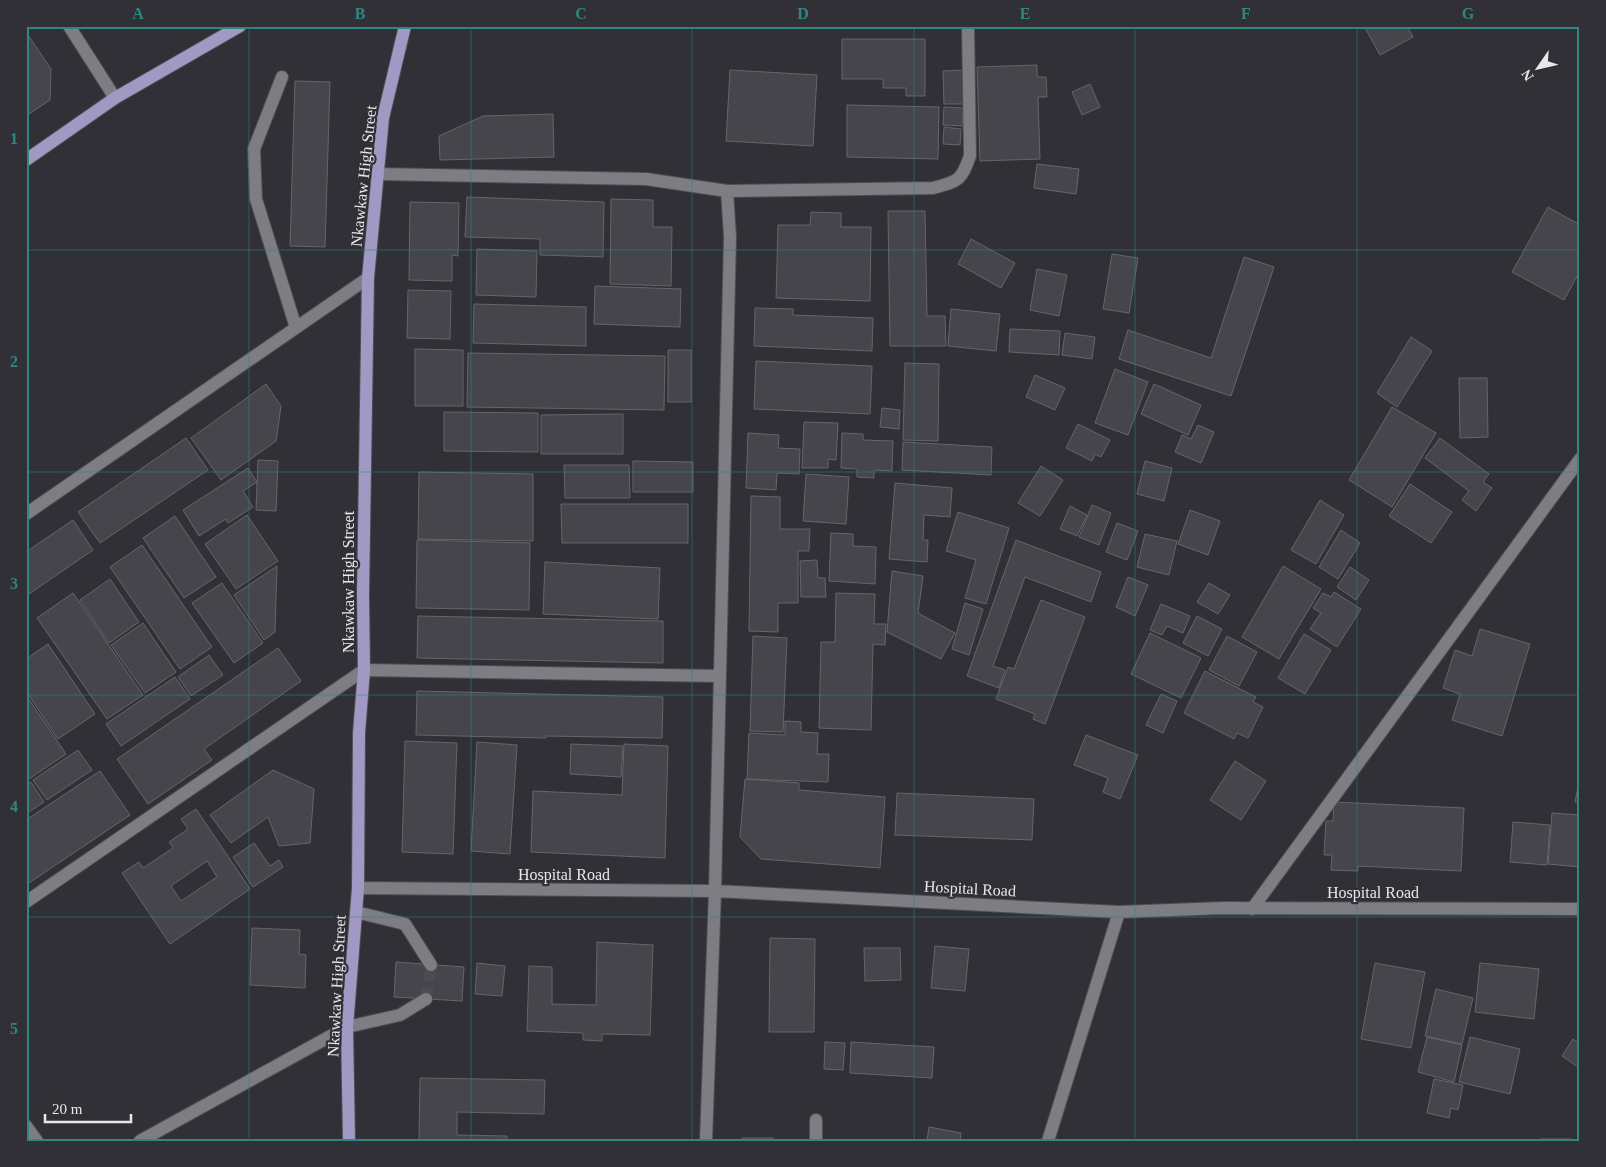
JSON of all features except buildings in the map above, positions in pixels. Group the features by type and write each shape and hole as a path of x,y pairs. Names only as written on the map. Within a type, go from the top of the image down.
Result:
{"main road":[{"path":"26,160 115,98 240,26"},
{"name":"Nkawkaw High Street","path":"349,1141 347,1027 358,888 359,733 364,670 363,595 368,278 383,118 405,26"}],"street":[{"path":"69,26 115,98"},
{"path":"378,174 646,179 727,191 933,188 955,182 964,174 970,156 968,26"},
{"path":"282,77 254,149 256,199 296,328"},
{"path":"706,1141 715,891 730,237 727,191"},
{"path":"26,514 368,278"},
{"path":"1252,909 1580,459"},
{"path":"26,902 364,670 720,676"},
{"name":"Hospital Road","path":"358,888 715,891 1119,912 1223,908 1580,908"},
{"path":"356,912 405,924 431,965"},
{"path":"1048,1141 1119,912"},
{"path":"140,1141 347,1027 400,1015 426,999"},
{"path":"816,1120 816,1141"},
{"path":"26,1126 37,1141"}],"tunnel":[{"path":"426,999 431,965"}]}
